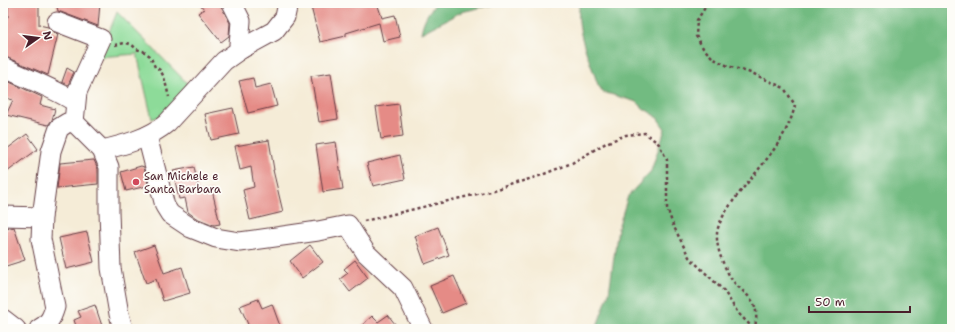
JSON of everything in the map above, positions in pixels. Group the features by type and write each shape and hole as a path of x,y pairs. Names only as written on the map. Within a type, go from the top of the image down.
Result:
{"street":[{"path":"232,3 241,21 239,44 241,49"},
{"path":"102,150 147,136 159,130 224,61 241,49 274,31 285,17 288,3"},
{"path":"57,22 101,39 77,92 74,122 102,150 109,167 111,268 118,314 123,329"},
{"path":"3,67 44,84 75,102"},
{"path":"39,329 45,326 52,317 55,307 41,239 42,217 53,145 59,128 67,123 74,122"},
{"path":"147,136 165,206 170,214 191,228 216,238 240,242 318,231 348,225 366,253 403,288 422,329"},
{"path":"3,216 42,217"},
{"path":"3,319 16,329"}],"path":[{"path":"708,3 697,20 696,36 703,48 714,59 728,66 754,74 784,88 795,105 792,118 782,136 770,154 743,186 724,214 717,233 719,253 733,280 753,303 757,316 754,329"},
{"path":"99,45 127,43 133,45 136,49 143,50 150,56 155,67 160,70 164,77 167,87 170,101 167,111 167,123"},
{"path":"348,225 490,191 540,176 572,163 606,143 626,135 645,133 659,144 667,160 667,208 673,225 689,257 724,291 738,312 754,329"}],"green space":[{"path":"437,3 501,3 461,12 421,33 426,16"},
{"path":"580,3 952,3 952,329 596,329 609,293 618,228 628,196 651,171 665,129 656,116 643,108 637,102 603,92 598,85 581,34 579,23"},
{"path":"117,12 190,86 163,115 152,119 137,54 99,57"}],"building":[{"path":"8,3 39,3 39,25 48,27 53,32 58,34 48,75 3,56 3,16 8,17"},
{"path":"56,3 100,3 98,26 58,11"},
{"path":"199,3 218,3 222,8 230,23 229,36 221,42 198,13 204,9"},
{"path":"310,3 377,3 382,18 395,15 400,37 383,41 379,23 346,33 346,36 320,42"},
{"path":"67,68 74,72 68,85 62,82"},
{"path":"331,73 338,119 319,122 311,76"},
{"path":"253,78 255,88 271,84 277,106 248,113 239,81"},
{"path":"3,79 42,97 40,105 55,109 52,120 48,125 6,115 13,100 3,97"},
{"path":"399,104 403,136 381,139 376,107"},
{"path":"233,108 239,134 211,140 205,114"},
{"path":"27,134 38,149 3,175 3,152"},
{"path":"269,140 273,170 283,212 250,220 243,190 254,187 251,167 240,170 235,146"},
{"path":"336,142 343,189 323,192 316,145"},
{"path":"400,155 405,179 373,186 367,163"},
{"path":"94,160 98,169 98,184 57,188 60,163"},
{"name":"San Michele e Santa Barbara","path":"141,166 144,167 148,184 147,186 126,191 121,172"},
{"path":"194,167 199,192 212,190 220,224 214,225 196,218 188,212 185,198 179,199 173,171"},
{"path":"14,227 25,260 3,267 3,230"},
{"path":"438,227 449,255 425,264 415,236"},
{"path":"87,232 94,262 66,269 59,238"},
{"path":"154,245 164,273 182,267 190,293 163,301 156,279 146,283 135,252"},
{"path":"310,245 323,262 302,278 290,261"},
{"path":"355,260 368,278 350,292 340,279 348,273 344,269"},
{"path":"454,276 466,303 442,313 430,286"},
{"path":"258,299 262,308 272,304 280,326 273,329 250,329 240,306"},
{"path":"95,305 103,329 77,329 74,320 81,317 78,311"},
{"path":"388,315 399,329 358,329 372,316 378,322"}],"place":[{"name":"San Michele e Santa Barbara","path":"136,182"}]}
